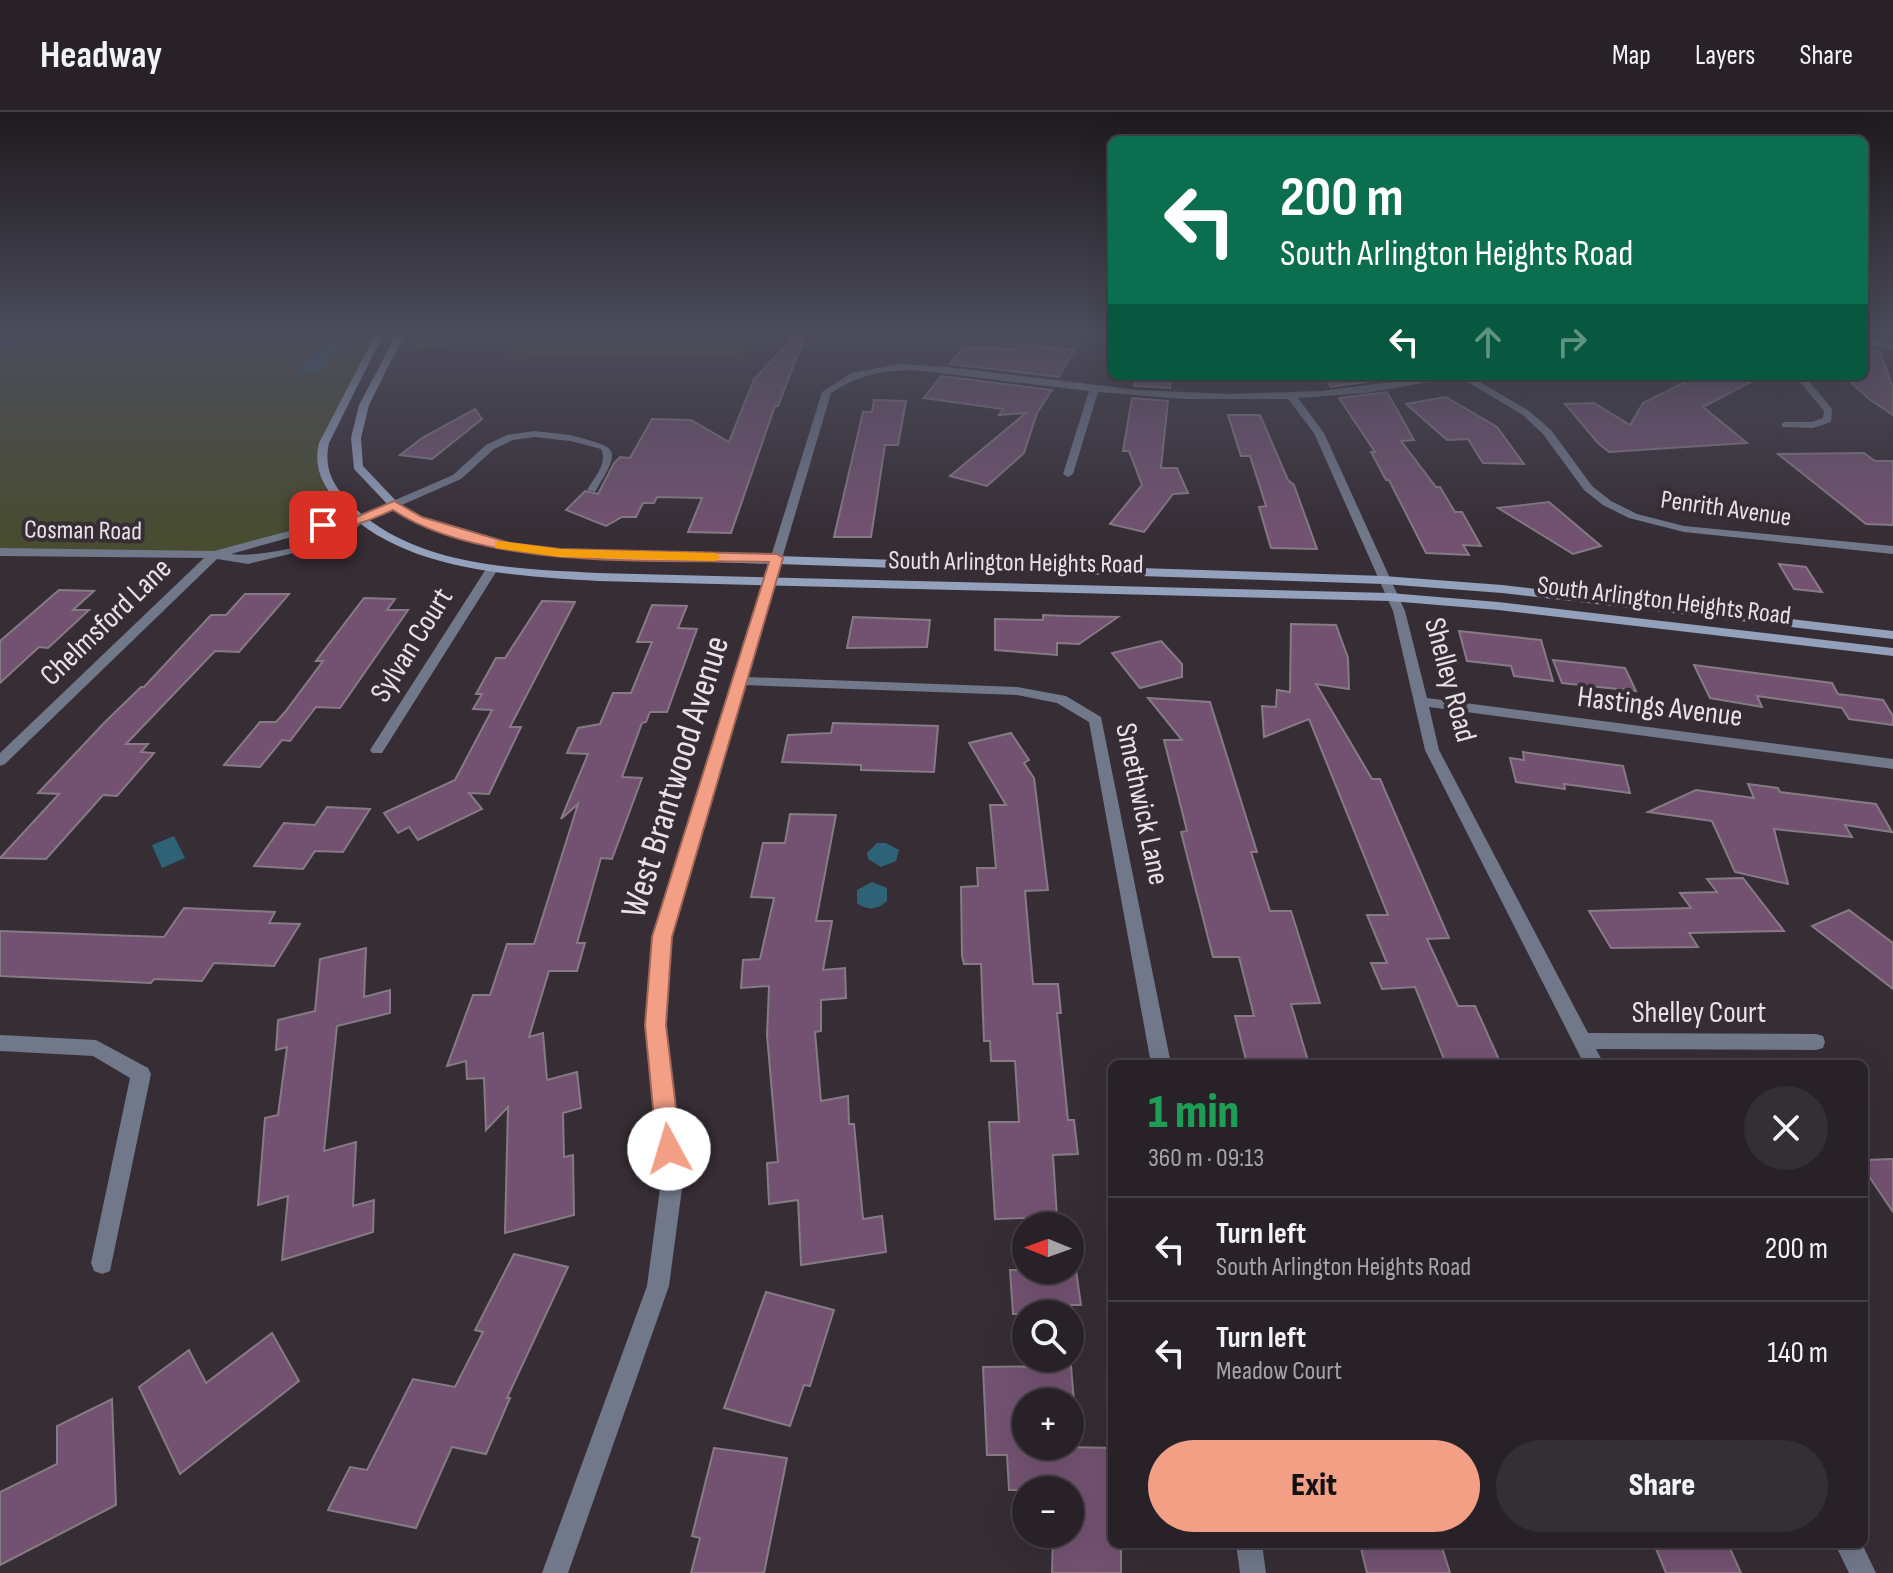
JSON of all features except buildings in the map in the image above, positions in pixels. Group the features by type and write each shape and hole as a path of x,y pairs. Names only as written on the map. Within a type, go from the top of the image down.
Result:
{"main road":[{"name":"South Arlington Heights Road","path":"346,401 321,450 323,476 345,509 359,520 410,546 492,569 598,577 1390,597 1498,606 1893,652"},
{"name":"South Arlington Heights Road","path":"366,401 356,438 358,467 394,505 417,520 509,547 560,553 1384,580 1502,589 1893,635"}],"street":[{"name":"West Brantwood Avenue","path":"555,1573 658,1286 672,1181 656,1025 662,937 824,401"},
{"path":"1068,474 1090,401"},
{"name":"Shelley Road","path":"1295,401 1319,433 1406,633 1432,750 1592,1060"},
{"name":"Penrith Avenue","path":"1506,401 1526,413 1547,432 1588,488 1607,503 1633,516 1684,529 1893,550"},
{"path":"1785,425 1813,425 1828,420 1829,411 1821,401"},
{"name":"Cosman Road","path":"0,552 214,555 248,560 342,535 359,520 457,477 490,447 511,437 535,434 570,438"},
{"name":"Chelmsford Lane","path":"0,761 214,555"},
{"name":"Sylvan Court","path":"377,750 492,569"},
{"name":"Smethwick Lane","path":"741,681 1017,691 1061,699 1096,720 1160,1060"},
{"name":"Hastings Avenue","path":"1420,701 1893,764"},
{"name":"Shelley Court","path":"1582,1041 1816,1042"},
{"path":"0,1043 96,1048 141,1074 102,1263"},
{"path":"1250,1548 1253,1573"},
{"path":"1850,1548 1863,1573"}],"lane":[{"path":"570,438 604,447 608,452 608,462 592,490"}],"green space":[{"path":"0,401 346,401 330,431 323,476 359,520 214,555 0,552"}],"water":[{"path":"174,836 185,858 162,868 152,845"},
{"path":"877,843 886,843 899,850 896,861 881,867 868,859 867,853"},
{"path":"872,882 887,888 887,901 876,908 857,903 857,890"}],"slow traffic":[{"path":"500,545 560,553 715,557"}],"route":[{"path":"323,525 359,520 394,505 417,520 447,531 509,547 560,553 777,558 662,937 656,1025 669,1149"}]}
